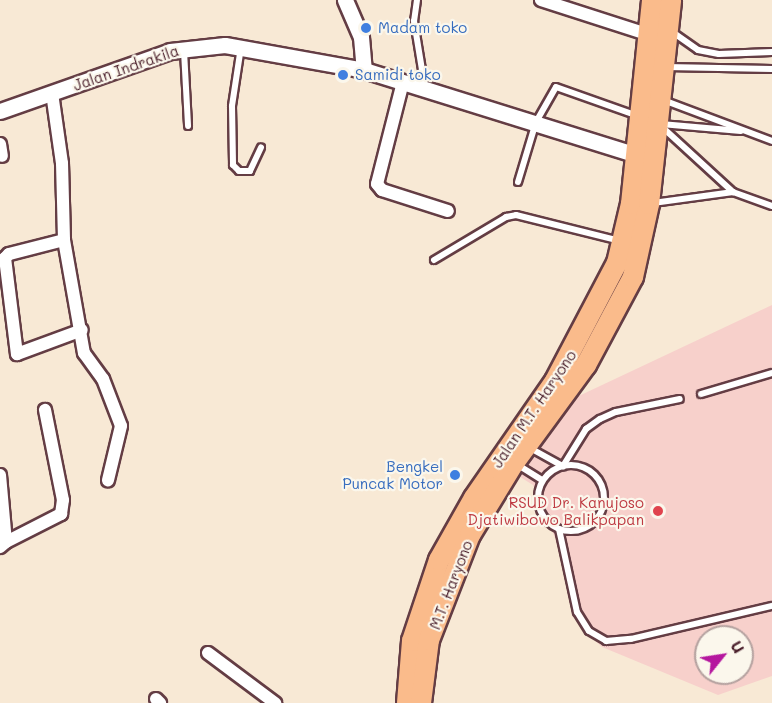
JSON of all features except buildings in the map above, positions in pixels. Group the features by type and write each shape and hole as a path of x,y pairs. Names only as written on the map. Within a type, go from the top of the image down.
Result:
{"highway":[{"name":"Jalan M.T. Haryono","path":"407,703 412,641 428,588 454,530 520,442 586,365 626,291 643,245 649,204 639,116 652,0"},
{"name":"Jalan M.T. Haryono","path":"520,442 592,317 624,241 644,157 658,124 671,0"},
{"name":"M.T. Haryono","path":"421,703 429,640 454,567 470,535 514,463 520,442"}],"street":[{"path":"345,0 362,37 364,69"},
{"path":"541,0 648,34"},
{"name":"Jalan Indrakila","path":"0,111 184,48 241,47 364,69 644,157"},
{"path":"404,82 377,184 382,190 448,210"},
{"path":"52,93 62,163 64,240 82,330 84,353 103,379 121,426 108,480"},
{"path":"64,240 9,254 5,258 17,354 82,330"},
{"path":"0,475 3,545 61,514 63,500 45,410"},
{"path":"208,653 275,703"}],"lane":[{"path":"417,0 414,21 425,88"},
{"path":"668,29 698,50 719,54 772,52"},
{"path":"241,47 232,106 233,165 239,171 250,171 261,147"},
{"path":"184,48 188,126"},
{"path":"663,67 772,69"},
{"path":"518,183 536,122 551,91 559,87 639,116"},
{"path":"662,100 772,141"},
{"path":"658,124 747,131"},
{"path":"658,124 733,192 772,206"},
{"path":"649,204 733,192"},
{"path":"434,260 506,217 516,215 624,241"},
{"path":"701,394 772,373"},
{"path":"542,480 563,466 586,429 600,419 616,412 680,399"},
{"path":"520,442 563,466 573,465 592,473 603,490 604,501 596,520 579,531 559,529"},
{"path":"514,463 542,480"},
{"path":"542,480 539,509 559,529 577,612 589,631 606,641 631,639 772,606"}],"shaded area":[{"name":"RSUD Dr. Kanujoso Djatiwibowo Balikpapan","path":"772,305 772,676 754,682 754,625 694,625 694,685 746,685 718,695 602,647 580,627 555,538 533,485 517,475 566,402"}],"place":[{"name":"Madam toko","path":"366,28"},
{"name":"Samidi toko","path":"343,75"},
{"name":"Bengkel Puncak Motor","path":"455,475"},
{"name":"RSUD Dr. Kanujoso Djatiwibowo Balikpapan","path":"658,511"}]}
